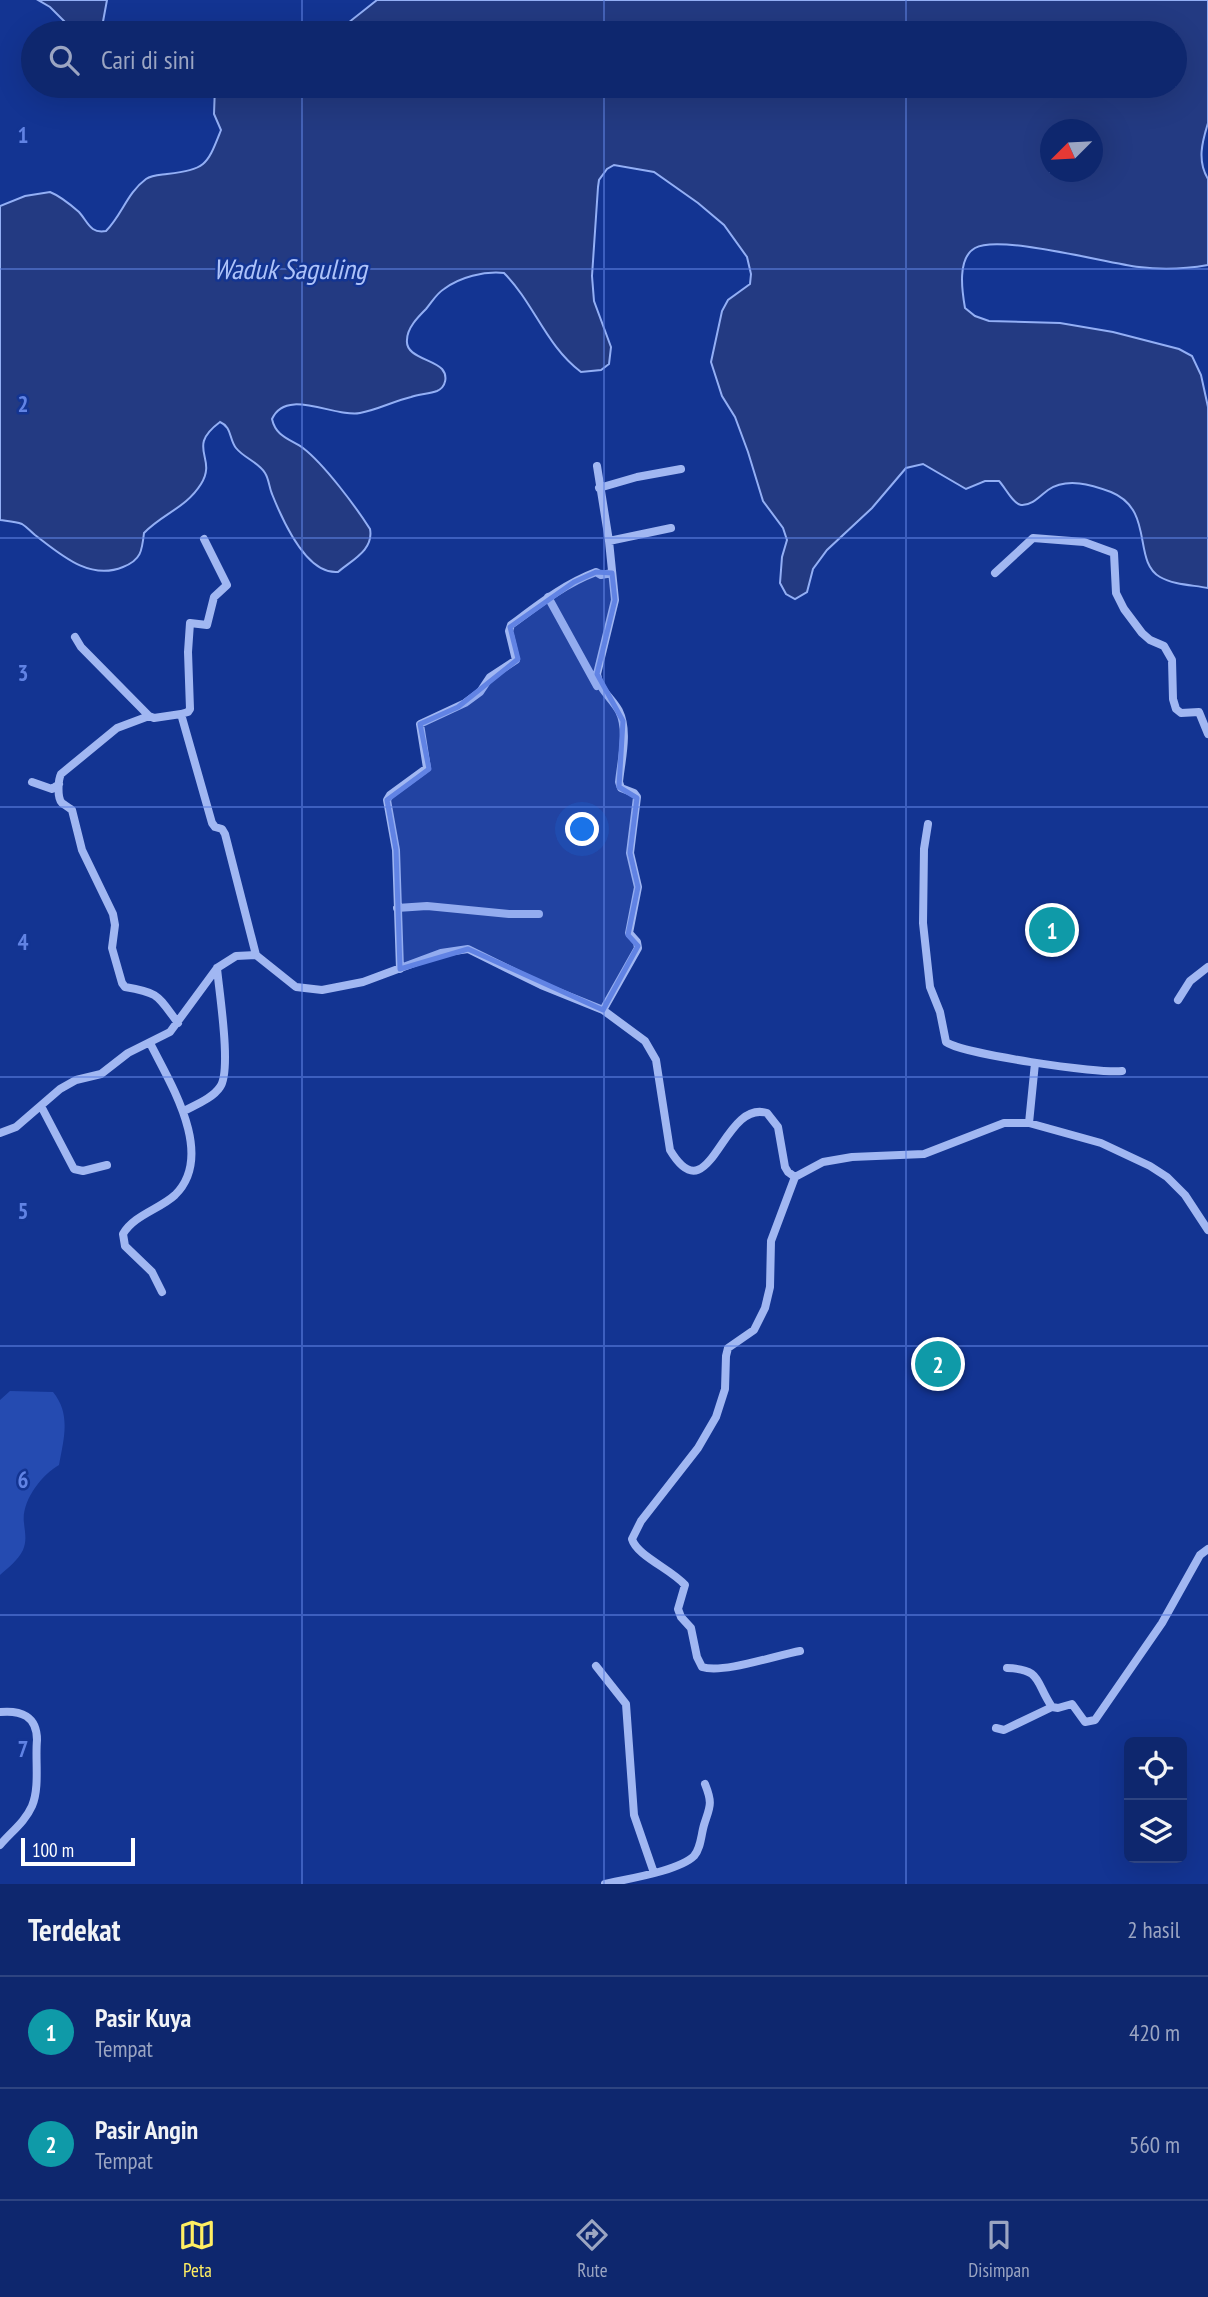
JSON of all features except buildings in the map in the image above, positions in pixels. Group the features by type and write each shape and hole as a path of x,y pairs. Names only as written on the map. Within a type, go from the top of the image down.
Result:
{"street":[{"path":"597,466 615,600 597,674 603,689"},
{"path":"599,488 681,469"},
{"path":"609,541 671,528"},
{"path":"995,573 1033,538 1084,542 1114,553 1116,593 1124,609 1150,640 1164,646 1172,660 1174,704 1181,713 1199,712 1208,734"},
{"path":"75,637 81,647 149,716 154,718 188,712 190,623 206,625 214,597 227,584 204,539"},
{"path":"400,969 396,850 387,800 396,790 420,776 427,768 420,724 458,707 476,695 490,677 516,660 510,627 548,597 592,573 612,573"},
{"path":"548,597 593,680 616,706 623,721 620,785 637,797 630,853 638,887 629,933 637,942 638,948 603,1010"},
{"path":"181,714 212,823 225,834 257,954"},
{"path":"149,716 117,728 61,774 59,784 61,803 74,813 82,850 113,914 116,925 112,948 122,983 127,988 154,994 178,1023"},
{"path":"32,782 52,789 59,784"},
{"path":"928,824 924,849 923,923 930,987 940,1012 945,1039 953,1046 1035,1063 1096,1072 1122,1071"},
{"path":"397,908 427,906 501,914 539,914"},
{"path":"0,1133 16,1127 68,1084 101,1074 128,1053 170,1032 217,968 236,956 257,954 288,982 307,990 363,982 442,953 468,949 541,985 603,1010 633,1030 656,1060 666,1136 670,1150 682,1166 694,1171 706,1166 739,1120 747,1114 760,1111 767,1113 778,1127 785,1167 795,1177"},
{"path":"1178,1000 1190,981 1208,967"},
{"path":"184,1111 212,1095 223,1082 226,1063 217,968"},
{"path":"150,1044 184,1111 189,1129 190,1150 187,1176 172,1197 131,1225 123,1234 125,1246 152,1272 162,1292"},
{"path":"1030,1123 1035,1063"},
{"path":"41,1106 76,1171 107,1165"},
{"path":"800,1651 724,1667 702,1667 691,1628 678,1609 685,1585 672,1572 638,1550 632,1539 641,1521 698,1448 716,1417 725,1389 728,1348 754,1330 765,1308 770,1287 771,1241 795,1177 824,1162 852,1157 924,1154 1004,1123 1030,1123 1101,1143 1150,1166 1167,1177 1185,1195 1208,1230"},
{"path":"996,1728 1004,1730 1052,1707 1072,1704 1085,1722 1097,1718 1162,1623 1200,1555 1208,1549"},
{"path":"596,1666 626,1704 634,1815 654,1873"},
{"path":"1007,1668 1033,1674 1052,1707"},
{"path":"0,1713 17,1712 30,1718 37,1732 37,1740 32,1806 21,1823 0,1845"},
{"path":"605,1884 654,1873 686,1862 697,1851 711,1805 705,1784"}],"highlighted area":[{"path":"596,572 612,573 615,600 597,674 623,721 619,787 637,798 630,853 638,887 628,935 638,946 603,1010 468,949 400,969 396,850 387,800 429,769 420,724 458,707 518,659 510,627 574,582"}],"shaded area":[{"path":"10,1391 53,1392 59,1400 65,1427 59,1465 39,1482 26,1506 23,1550 0,1575 0,1400"}],"water":[{"path":"38,0 107,0 103,21 64,21"},
{"name":"Waduk Saguling","path":"377,0 1208,0 1208,123 1202,144 1202,158 1208,179 1208,265 1174,269 1148,268 1029,247 988,245 975,248 965,259 962,284 965,308 975,316 989,321 1060,323 1113,332 1179,349 1192,356 1201,375 1208,407 1208,588 1171,582 1160,577 1147,560 1133,511 1125,500 1111,492 1088,485 1063,484 1048,490 1033,502 1021,505 1012,499 999,481 985,481 966,489 923,464 906,468 872,508 827,550 813,569 807,592 795,599 786,594 780,583 782,557 787,540 783,528 763,501 735,417 722,396 711,362 722,311 728,300 750,284 747,257 724,225 654,172 614,165 607,169 599,180 592,276 594,301 611,347 609,364 601,370 581,372 569,362 504,273 480,274 457,281 441,291 409,331 407,340 410,350 444,372 445,381 440,389 360,413 338,412 299,404 288,405 279,410 272,419 280,434 303,448 320,464 370,529 369,543 365,549 338,572 326,571 316,565 297,544 282,517 265,473 236,448 227,427 220,422 205,439 203,446 206,467 201,484 188,499 144,533 140,554 134,561 123,567 98,571 76,563 22,524 0,520 0,206 25,196 50,192 76,209 93,229 106,231 134,191 146,179 190,170 204,163 221,130 214,114 215,98 1187,98 1187,21 351,21"}],"place":[{"name":"Pasir Kuya","path":"1052,930"},
{"name":"Pasir Angin","path":"938,1364"}]}
